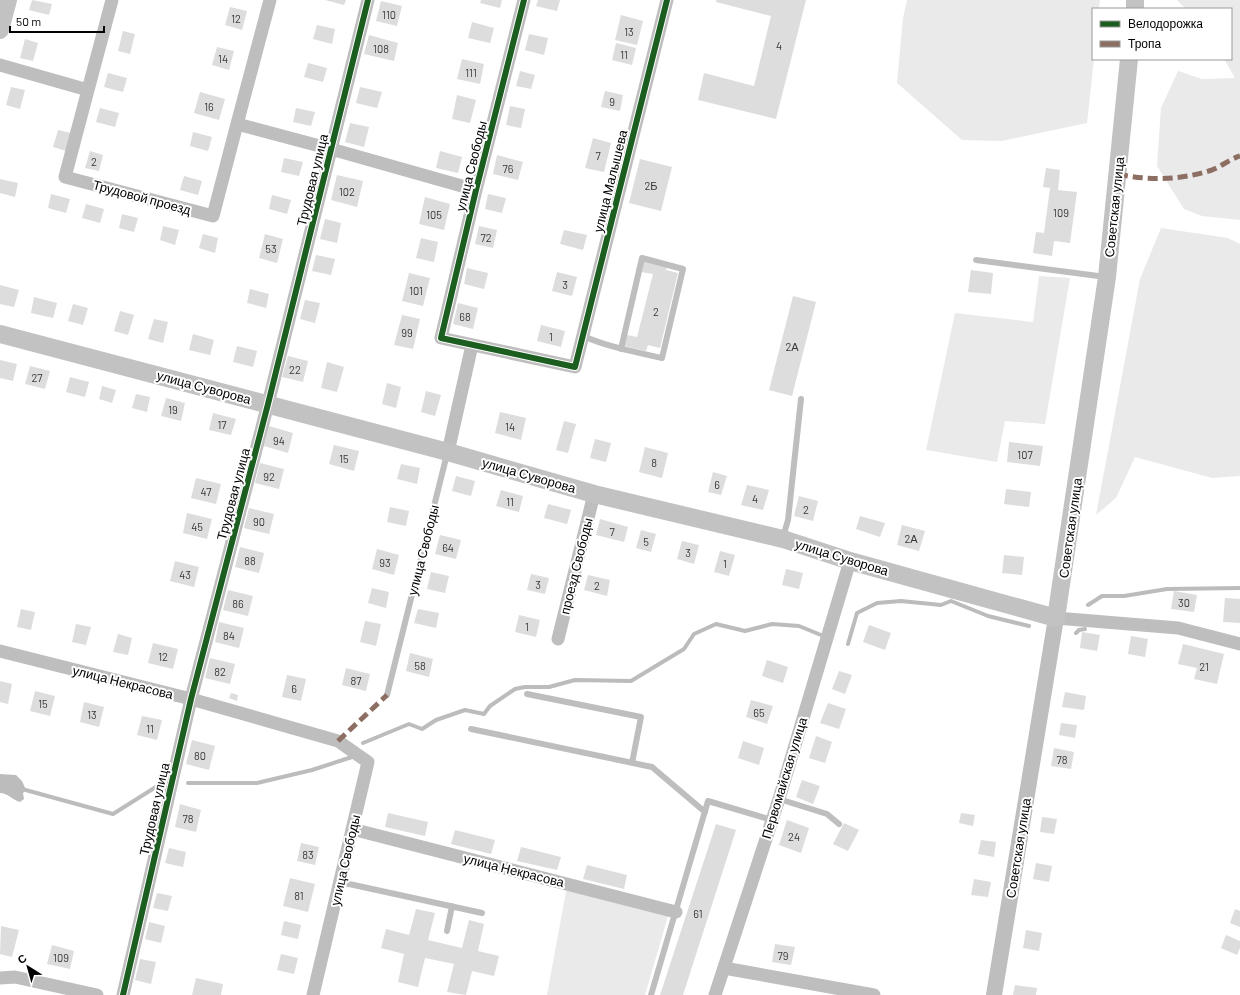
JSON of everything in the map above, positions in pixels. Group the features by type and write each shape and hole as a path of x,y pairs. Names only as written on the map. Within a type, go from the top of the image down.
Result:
{"main road":[{"path":"0,30 8,0"},
{"name":"Советская улица","path":"1056,618 1107,277 1129,60"},
{"name":"улица Суворова","path":"0,334 448,452 594,494 783,539 850,561 1056,618"}],"street":[{"name":"Трудовой проезд","path":"112,0 65,177 213,216 270,0"},
{"name":"Трудовая улица","path":"123,995 191,698 268,404 368,0"},
{"name":"улица Свободы","path":"472,345 441,338 476,190 524,0"},
{"name":"улица Малышева","path":"472,345 575,367 667,0"},
{"path":"4,66 88,90"},
{"path":"237,124 331,148 476,190"},
{"path":"448,452 472,345"},
{"name":"проезд Свободы","path":"558,639 594,494"},
{"name":"Первомайская улица","path":"715,995 772,820 850,561"},
{"path":"1056,618 1178,628 1240,644"},
{"name":"Советская улица","path":"994,995 1056,618"},
{"name":"улица Некрасова","path":"0,651 191,698 338,741"},
{"name":"улица Свободы","path":"313,995 368,762 338,741"},
{"name":"улица Некрасова","path":"352,829 676,912"},
{"path":"724,968 874,995"},
{"path":"0,978 15,978 97,995"}],"lane":[{"path":"583,336 621,349 662,358 683,269 642,258 621,349"},
{"path":"976,260 1107,277"},
{"path":"783,539 788,520 801,399"},
{"name":"улица Свободы","path":"387,695 448,452"},
{"path":"527,694 641,717 632,762"},
{"path":"471,729 652,767 705,812"},
{"path":"778,799 827,814 839,824"},
{"path":"651,995 708,801 772,820"},
{"path":"340,882 482,913"},
{"path":"447,931 452,906"}],"shaded area":[{"path":"907,0 1100,0 1099,8 1092,8 1092,60 1094,60 1087,123 1002,141 962,140 897,83 903,18"},
{"path":"1177,0 1240,0 1240,220 1202,216 1184,209 1157,166 1161,108 1178,71 1202,79 1235,78 1225,60 1232,60 1232,8 1185,8"},
{"path":"1161,228 1228,238 1240,244 1240,476 1212,478 1135,457 1116,498 1096,515 1140,279"},
{"path":"1039,276 1070,278 1045,424 1005,421 997,462 926,450 955,313 1033,322"},
{"path":"0,774 16,775 22,781 26,790 23,793 24,799 20,802 0,793"},
{"path":"567,886 668,916 645,995 547,995"}],"building":[{"path":"32,0 52,4 49,15 29,10"},
{"path":"325,0 346,0 344,5"},
{"path":"481,0 502,0 500,8 480,3"},
{"path":"538,0 560,0 557,11 536,6"},
{"path":"716,0 806,0 776,119 698,100 704,73 754,86 771,16 716,2"},
{"path":"381,1 402,6 397,26 376,21"},
{"path":"230,7 247,11 242,30 225,25"},
{"path":"621,15 643,21 637,45 615,40"},
{"path":"472,22 494,28 490,43 468,38"},
{"path":"317,25 335,29 332,44 313,39"},
{"path":"123,31 135,34 130,54 118,51"},
{"path":"529,34 548,38 544,55 525,50"},
{"path":"369,35 398,43 394,61 364,54"},
{"path":"25,39 38,43 33,61 20,58"},
{"path":"616,43 636,48 632,65 612,60"},
{"path":"217,47 234,51 229,70 212,65"},
{"path":"462,59 484,64 480,84 457,79"},
{"path":"308,63 327,68 323,82 304,77"},
{"path":"520,71 535,75 531,89 516,86"},
{"path":"108,73 127,78 123,92 104,87"},
{"path":"11,87 25,90 20,109 6,105"},
{"path":"360,87 382,92 377,108 356,103"},
{"path":"605,91 623,95 620,111 601,107"},
{"path":"200,92 225,99 219,120 194,113"},
{"path":"457,95 476,100 470,123 452,119"},
{"path":"510,106 525,109 521,128 506,125"},
{"path":"100,108 119,113 115,127 96,122"},
{"path":"296,108 315,112 311,126 293,122"},
{"path":"350,123 369,127 364,147 345,142"},
{"path":"58,130 71,133 66,151 53,147"},
{"path":"193,132 212,137 208,151 190,146"},
{"path":"593,138 611,143 604,172 585,168"},
{"path":"90,151 103,155 99,171 85,168"},
{"path":"440,151 462,157 458,173 436,168"},
{"path":"497,155 523,162 518,180 493,174"},
{"path":"284,158 303,162 299,176 281,172"},
{"path":"640,159 672,167 661,211 629,203"},
{"path":"1046,168 1060,170 1058,190 1077,192 1070,243 1054,241 1052,256 1033,253 1036,232 1044,233 1050,188 1043,187"},
{"path":"337,175 363,181 357,207 331,200"},
{"path":"184,176 202,181 198,195 180,190"},
{"path":"0,179 18,183 15,197 0,193"},
{"path":"51,194 70,199 66,213 48,208"},
{"path":"488,194 506,198 502,213 485,209"},
{"path":"272,195 291,200 287,214 269,209"},
{"path":"425,197 450,204 444,230 419,224"},
{"path":"86,204 104,209 100,223 82,218"},
{"path":"122,214 138,218 134,232 119,228"},
{"path":"325,219 341,223 337,243 320,239"},
{"path":"163,226 179,230 175,245 160,240"},
{"path":"479,226 497,230 493,248 475,244"},
{"path":"564,230 587,235 583,250 560,244"},
{"path":"203,234 218,238 215,253 199,248"},
{"path":"265,234 283,239 277,263 259,258"},
{"path":"421,238 438,242 434,262 416,258"},
{"path":"316,255 335,259 331,275 312,271"},
{"path":"644,260 667,266 666,270 678,273 660,348 648,345 646,351 624,346 627,335 637,337 653,274 641,272"},
{"path":"467,268 488,273 484,289 464,284"},
{"path":"971,270 993,273 991,294 968,292"},
{"path":"557,272 577,277 572,296 552,291"},
{"path":"409,273 430,278 423,306 402,301"},
{"path":"0,285 19,290 14,307 0,304"},
{"path":"250,289 269,294 266,308 247,303"},
{"path":"793,296 816,302 792,396 769,390"},
{"path":"34,297 57,303 53,318 31,313"},
{"path":"305,300 320,303 315,323 300,319"},
{"path":"458,303 478,308 473,329 453,324"},
{"path":"73,304 88,308 83,325 68,321"},
{"path":"120,311 134,315 128,335 114,331"},
{"path":"402,315 420,319 413,349 394,345"},
{"path":"154,319 168,322 163,343 148,339"},
{"path":"541,325 565,331 561,347 537,341"},
{"path":"193,334 214,340 210,355 189,350"},
{"path":"237,346 257,351 253,367 233,362"},
{"path":"288,356 308,361 303,382 282,377"},
{"path":"0,360 17,364 13,381 0,378"},
{"path":"327,362 344,367 337,392 321,388"},
{"path":"30,366 50,371 45,389 25,384"},
{"path":"70,377 89,382 85,397 66,392"},
{"path":"387,383 401,387 396,408 382,404"},
{"path":"102,386 116,390 112,403 99,399"},
{"path":"426,391 441,395 435,416 421,412"},
{"path":"136,394 150,397 147,412 132,408"},
{"path":"166,398 185,403 181,421 161,416"},
{"path":"500,412 526,418 521,440 495,433"},
{"path":"213,413 236,419 231,435 209,430"},
{"path":"564,421 576,424 568,453 556,450"},
{"path":"269,426 293,433 288,453 264,446"},
{"path":"595,439 611,443 606,462 590,458"},
{"path":"1009,442 1043,446 1040,466 1007,462"},
{"path":"334,445 359,451 354,471 329,464"},
{"path":"645,447 668,453 662,478 639,472"},
{"path":"260,463 284,469 279,489 255,483"},
{"path":"401,464 420,468 417,484 397,479"},
{"path":"713,472 727,476 721,495 708,492"},
{"path":"456,476 475,481 471,496 452,491"},
{"path":"196,478 221,484 216,504 191,498"},
{"path":"747,485 769,490 763,510 741,505"},
{"path":"1006,489 1031,492 1029,507 1004,504"},
{"path":"501,490 523,496 519,512 496,506"},
{"path":"799,496 818,501 813,521 794,516"},
{"path":"548,504 571,510 567,524 544,518"},
{"path":"390,507 409,511 406,526 387,522"},
{"path":"249,508 274,514 269,534 244,528"},
{"path":"187,513 212,519 207,539 183,533"},
{"path":"860,516 885,523 880,537 856,529"},
{"path":"600,519 628,527 624,542 596,535"},
{"path":"902,525 925,531 919,551 897,545"},
{"path":"641,530 656,534 651,552 636,548"},
{"path":"440,535 461,540 456,559 435,554"},
{"path":"682,541 699,545 694,564 677,559"},
{"path":"240,547 264,553 259,573 235,567"},
{"path":"377,549 399,555 394,575 372,569"},
{"path":"720,551 735,555 729,576 714,572"},
{"path":"1004,555 1024,557 1022,575 1002,573"},
{"path":"175,561 199,567 194,587 170,581"},
{"path":"786,569 803,573 799,589 782,585"},
{"path":"431,572 449,576 445,593 427,589"},
{"path":"531,574 549,578 545,594 527,590"},
{"path":"588,575 610,580 607,596 584,590"},
{"path":"372,588 389,592 386,608 368,603"},
{"path":"228,590 253,596 248,616 223,610"},
{"path":"1174,591 1197,595 1194,612 1171,609"},
{"path":"1225,598 1240,599 1240,623 1223,622"},
{"path":"21,609 35,612 31,630 17,627"},
{"path":"418,609 439,613 436,628 414,623"},
{"path":"519,615 540,620 536,637 515,632"},
{"path":"365,621 381,624 376,646 360,642"},
{"path":"219,622 244,628 239,648 215,642"},
{"path":"76,624 91,627 86,645 72,642"},
{"path":"869,625 891,633 885,650 863,642"},
{"path":"1082,632 1100,635 1097,651 1080,648"},
{"path":"118,634 132,638 128,655 113,652"},
{"path":"1131,636 1148,639 1145,657 1128,654"},
{"path":"153,643 178,649 173,669 148,663"},
{"path":"1183,644 1224,654 1217,684 1194,679 1197,668 1178,664"},
{"path":"410,653 433,659 429,677 406,671"},
{"path":"210,658 235,664 230,684 205,678"},
{"path":"767,660 788,667 783,683 762,676"},
{"path":"346,668 370,674 366,691 342,685"},
{"path":"839,671 852,675 845,694 832,689"},
{"path":"287,675 306,679 301,701 282,697"},
{"path":"0,681 12,684 8,704 0,702"},
{"path":"35,691 55,696 50,716 30,711"},
{"path":"1065,692 1086,696 1084,710 1062,707"},
{"path":"231,693 238,695 237,701 229,698"},
{"path":"751,700 773,706 767,724 746,717"},
{"path":"84,702 104,707 99,727 80,722"},
{"path":"828,703 846,709 839,729 820,723"},
{"path":"142,716 162,720 157,740 137,735"},
{"path":"1061,723 1077,725 1075,738 1059,735"},
{"path":"816,736 832,742 825,763 809,758"},
{"path":"192,740 215,746 209,770 186,764"},
{"path":"743,741 764,748 759,765 738,758"},
{"path":"1054,748 1074,752 1071,769 1051,766"},
{"path":"802,780 820,786 813,804 796,797"},
{"path":"180,804 201,810 196,832 175,827"},
{"path":"388,813 428,822 425,836 385,827"},
{"path":"961,813 975,815 973,826 959,823"},
{"path":"1042,817 1057,819 1054,834 1040,832"},
{"path":"787,820 809,828 801,853 779,845"},
{"path":"844,823 859,830 848,851 833,844"},
{"path":"716,824 736,830 683,995 660,995"},
{"path":"455,830 495,840 491,854 451,844"},
{"path":"981,840 996,842 994,857 978,854"},
{"path":"301,843 319,847 315,865 297,861"},
{"path":"521,847 561,857 557,870 517,861"},
{"path":"169,848 186,852 183,867 165,863"},
{"path":"1036,863 1052,866 1049,882 1033,879"},
{"path":"587,865 627,875 624,889 583,879"},
{"path":"290,878 315,884 308,912 283,906"},
{"path":"974,879 991,882 988,897 971,895"},
{"path":"157,893 172,896 168,911 153,908"},
{"path":"416,909 435,913 428,940 462,948 469,920 484,924 478,951 499,956 494,976 472,971 466,995 447,992 454,964 425,958 418,987 398,982 404,954 381,948 386,929 409,935"},
{"path":"1235,909 1240,911 1240,927 1230,923"},
{"path":"284,921 301,925 298,939 281,935"},
{"path":"149,922 165,926 161,943 145,939"},
{"path":"1,926 19,930 12,957 0,954"},
{"path":"1026,930 1042,933 1039,951 1023,948"},
{"path":"1226,935 1240,941 1240,948 1237,955 1221,948"},
{"path":"775,944 795,947 791,965 772,962"},
{"path":"52,945 74,951 70,969 47,964"},
{"path":"281,954 298,958 294,974 277,970"},
{"path":"140,959 156,962 151,984 135,980"},
{"path":"196,978 223,984 221,995 192,995"},
{"path":"1015,985 1037,988 1036,995 1013,995"}],"waterway":[{"path":"1088,605 1102,596 1124,596 1167,589 1240,588"},
{"path":"848,644 857,613 877,603 901,601 941,605 951,601 988,616 1029,626"},
{"path":"363,743 409,724 422,729 436,720 465,710 484,714 490,706 515,689 525,687 549,687 575,680 631,681 684,649 694,634 716,624 745,631 772,624 799,626 821,635"},
{"path":"1076,633 1079,630 1085,629"},
{"path":"188,783 257,783 312,770 352,757"},
{"path":"22,789 113,814 167,780"}],"marked path":[{"path":"1118,174 1141,178 1177,178 1212,170 1240,156"},
{"path":"338,741 387,695"}],"cycle path":[{"path":"123,995 191,699 268,404 368,0"},
{"path":"524,0 476,190 441,338 575,367 667,0"}]}
